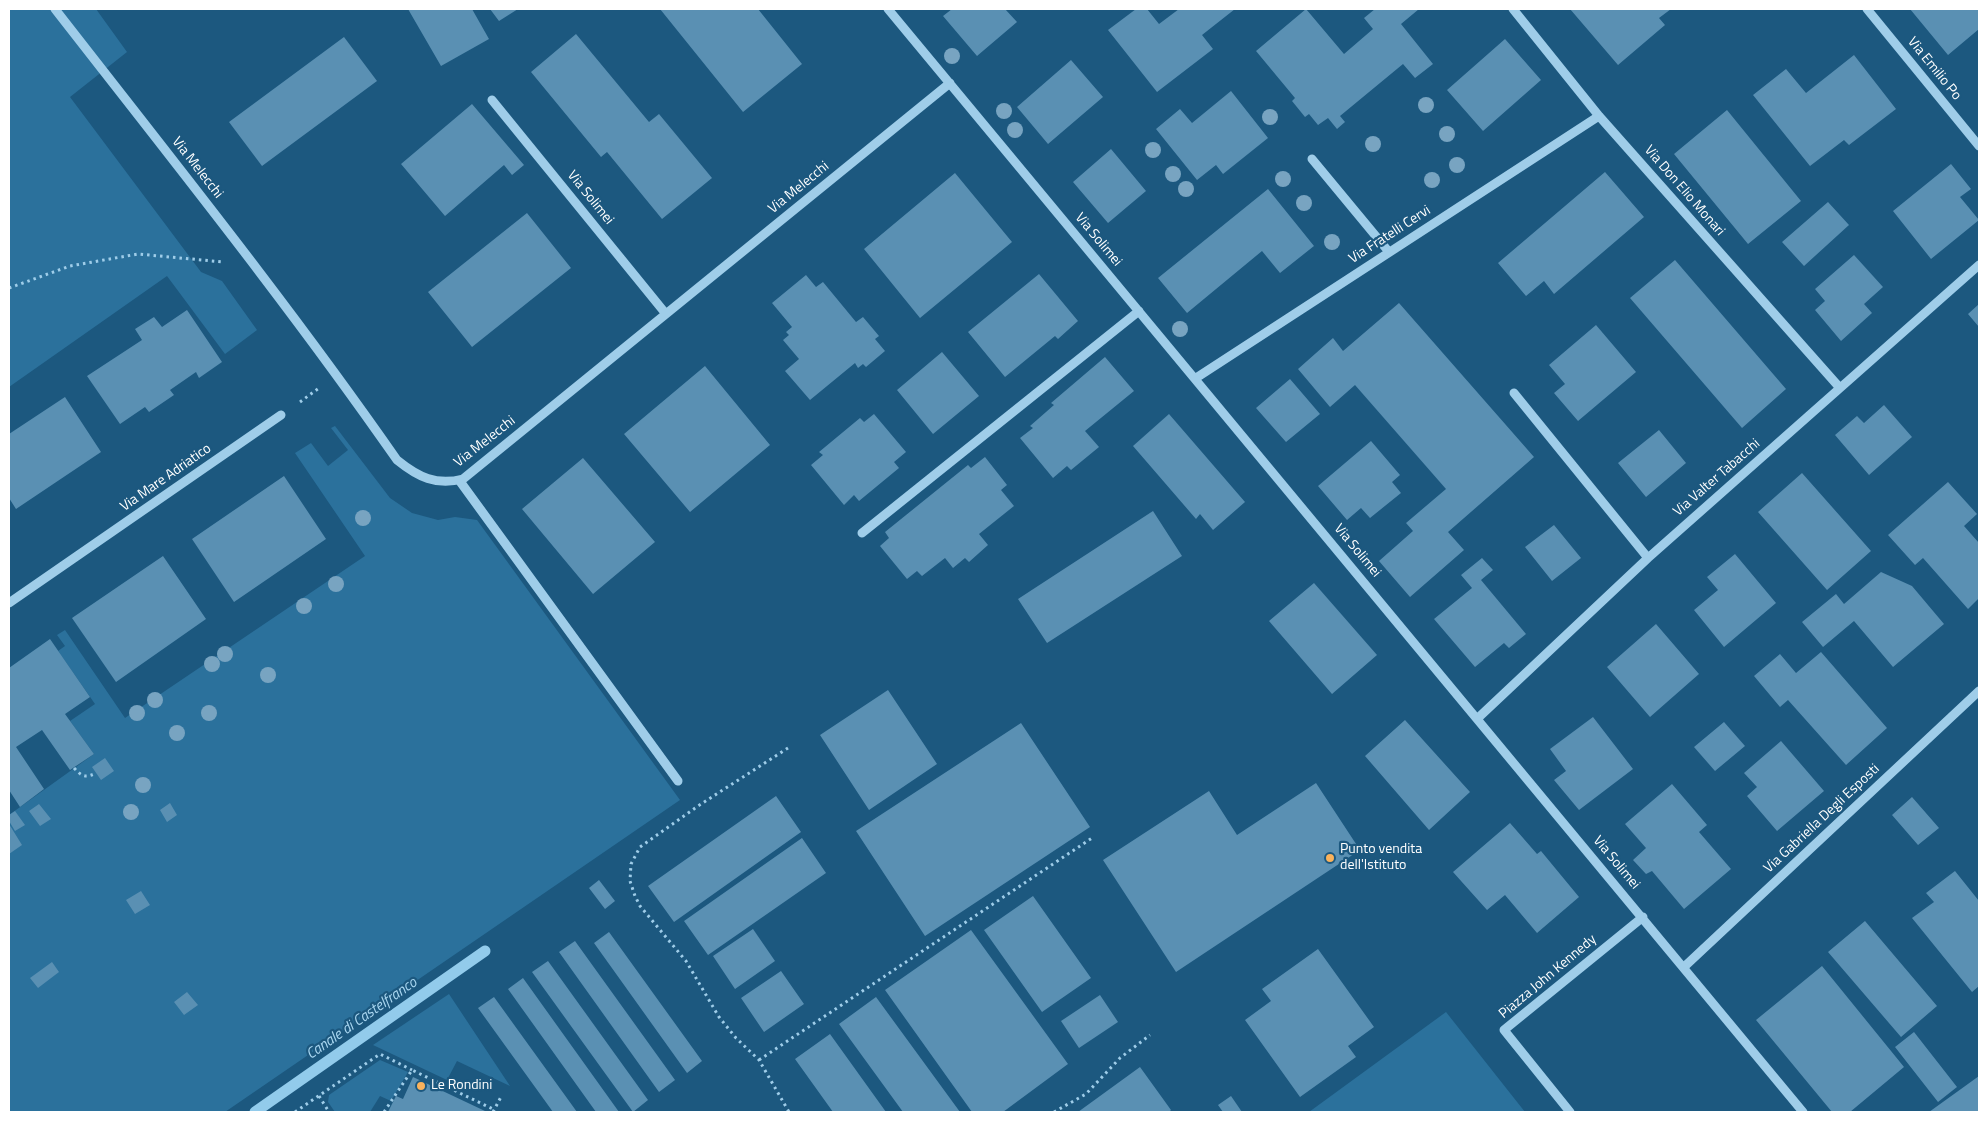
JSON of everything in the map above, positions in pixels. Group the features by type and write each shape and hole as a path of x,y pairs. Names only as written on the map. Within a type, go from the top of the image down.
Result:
{"street":[{"name":"Via Melecchi","path":"55,9 256,266 338,375 398,460 410,470 428,479 445,483 463,479 950,83"},
{"name":"Via Solimei","path":"888,9 1803,1112"},
{"name":"Via Don Elio Monari","path":"1513,9 1600,116 1840,388"},
{"name":"Via Emilio Po","path":"1867,9 1979,146"},
{"name":"Via Solimei","path":"492,100 666,314"},
{"name":"Via Fratelli Cervi","path":"1196,378 1600,116"},
{"path":"1312,160 1389,252"},
{"name":"Via Valter Tabacchi","path":"1478,718 1648,558 1979,265"},
{"path":"862,533 1139,311"},
{"path":"1514,394 1648,558"},
{"name":"Via Mare Adriatico","path":"9,603 281,415"},
{"path":"459,480 678,781"},
{"name":"Via Gabriella Degli Esposti","path":"1684,967 1979,691"},
{"name":"Piazza John Kennedy","path":"1570,1112 1504,1030 1643,918"}],"path":[{"path":"9,288 70,266 138,254 256,266"},
{"path":"281,415 338,375"},
{"path":"788,748 698,806 640,847 631,864 630,881 640,906 686,961 719,1017 759,1060 789,1112"},
{"path":"74,768 81,776 89,777 96,773"},
{"path":"759,1060 1092,838"},
{"path":"1054,1112 1086,1094 1120,1058 1150,1034"},
{"path":"295,1112 380,1054 494,1111 502,1095"},
{"path":"384,1112 412,1070"},
{"path":"319,1096 330,1112"}],"shaded area":[{"path":"9,9 96,9 127,52 70,97 201,272 222,281 257,330 225,354 167,276 9,387"},
{"path":"335,426 390,498 412,513 438,520 455,517 477,520 680,800 225,1112 9,1112 9,815 94,754 70,721 95,704 58,651 65,646 57,635 65,630 125,718 365,556 295,453 311,443 328,466 348,450 331,428"},
{"path":"449,994 510,1086 457,1061 447,1080 373,1045"},
{"path":"1446,1012 1525,1112 1309,1112"},
{"path":"380,1060 408,1072 391,1101 380,1096 370,1112 335,1112 328,1102 329,1095"}],"building":[{"path":"408,9 472,9 489,39 441,66"},
{"path":"490,9 518,9 499,21"},
{"path":"660,9 758,9 802,64 743,112"},
{"path":"952,9 1005,9 1017,22 977,56 943,16"},
{"path":"1136,9 1147,9 1159,24 1179,9 1235,9 1202,35 1213,49 1157,92 1108,30"},
{"path":"1306,9 1344,54 1373,29 1364,18 1375,9 1419,9 1401,24 1433,64 1415,78 1403,64 1340,116 1345,122 1337,129 1328,118 1318,125 1309,114 1305,117 1292,101 1295,98 1256,51"},
{"path":"1570,9 1671,9 1659,18 1665,25 1618,65"},
{"path":"1910,9 1979,9 1979,29 1948,55"},
{"path":"576,34 649,122 659,114 712,178 662,219 607,152 601,157 531,72"},
{"path":"344,37 377,81 262,166 229,122"},
{"path":"1505,39 1541,80 1483,131 1447,90"},
{"path":"1854,55 1896,109 1849,145 1844,140 1810,166 1753,95 1786,69 1806,93"},
{"path":"1071,60 1103,97 1048,144 1017,107"},
{"path":"1231,91 1268,138 1223,174 1216,165 1197,180 1156,129 1180,109 1192,123"},
{"path":"472,104 524,165 512,175 504,165 445,216 401,164"},
{"path":"1727,110 1801,201 1748,244 1674,154"},
{"path":"1111,149 1146,191 1108,223 1073,182"},
{"path":"1951,164 1971,189 1960,197 1979,220 1931,259 1893,211"},
{"path":"1605,172 1644,217 1554,294 1544,281 1526,296 1498,263"},
{"path":"955,173 1012,242 920,318 864,249"},
{"path":"1268,189 1314,246 1280,273 1262,251 1187,313 1158,278"},
{"path":"1828,202 1849,225 1804,266 1782,242"},
{"path":"527,213 571,268 472,347 428,292"},
{"path":"1854,255 1883,287 1864,304 1872,313 1841,341 1815,310 1825,301 1815,289"},
{"path":"1675,260 1786,389 1742,428 1630,298"},
{"path":"1039,274 1078,321 1058,339 1055,336 1005,377 968,332"},
{"path":"806,275 816,287 823,282 856,322 863,317 879,336 875,339 885,351 866,367 863,364 858,368 855,363 810,400 785,371 799,359 783,340 789,335 786,332 792,327 772,303"},
{"path":"1399,303 1534,457 1448,532 1464,550 1410,597 1379,561 1413,531 1406,523 1446,489 1355,385 1330,407 1298,369 1333,338 1343,351"},
{"path":"1979,304 1979,327 1968,314"},
{"path":"187,310 222,362 199,378 196,372 170,390 174,395 149,412 145,407 120,424 87,376 142,340 135,329 154,317 162,327"},
{"path":"1596,325 1636,372 1578,421 1554,393 1565,384 1549,365"},
{"path":"942,352 979,396 933,434 897,390"},
{"path":"1105,357 1134,391 1085,431 1099,447 1071,470 1067,466 1053,478 1020,438 1033,428 1030,426 1054,405 1051,403"},
{"path":"705,366 770,445 690,512 624,434"},
{"path":"1290,379 1320,414 1286,442 1256,408"},
{"path":"65,397 101,452 16,509 9,498 9,434"},
{"path":"1884,405 1912,437 1869,475 1835,435 1857,416 1864,423"},
{"path":"874,414 906,452 894,462 899,468 859,501 854,495 844,505 811,465 823,455 819,452 860,418 864,422"},
{"path":"1169,414 1245,502 1213,530 1200,514 1196,519 1133,446"},
{"path":"1659,430 1686,463 1646,497 1618,463"},
{"path":"1371,441 1400,475 1392,482 1401,493 1370,518 1361,508 1347,520 1318,486"},
{"path":"985,457 1007,485 1001,490 1014,506 979,534 988,545 969,562 965,558 953,568 945,558 922,576 917,571 907,579 880,546 889,538 885,532 968,465 971,468"},
{"path":"583,458 655,542 593,594 522,509"},
{"path":"1802,473 1871,551 1827,590 1758,512"},
{"path":"284,476 326,539 234,602 192,539"},
{"path":"1948,482 1977,514 1964,526 1979,543 1979,598 1968,609 1923,558 1915,565 1888,535"},
{"path":"1153,511 1182,556 1047,643 1018,599"},
{"path":"1554,525 1581,558 1552,581 1525,547"},
{"path":"1735,554 1776,603 1724,647 1694,610 1718,590 1707,577"},
{"path":"163,556 206,619 116,682 72,618"},
{"path":"1482,558 1493,570 1481,580 1526,634 1509,648 1504,643 1475,667 1434,619 1472,588 1461,575"},
{"path":"1881,572 1912,586 1944,624 1893,667 1854,621 1823,647 1802,622 1836,594 1844,604"},
{"path":"1314,583 1377,655 1332,694 1269,621"},
{"path":"1656,624 1699,674 1650,717 1607,667"},
{"path":"50,639 90,697 65,714 94,754 70,770 42,730 16,747 44,789 20,807 9,790 9,668"},
{"path":"1821,652 1887,728 1846,765 1788,700 1780,707 1754,676 1780,654 1796,673"},
{"path":"888,690 937,764 869,810 820,735"},
{"path":"1593,717 1633,769 1579,810 1554,780 1566,771 1550,749"},
{"path":"1405,720 1470,792 1429,830 1365,756"},
{"path":"1724,722 1745,746 1715,771 1694,747"},
{"path":"1021,723 1090,827 925,936 856,831"},
{"path":"1781,741 1824,791 1777,831 1747,796 1757,787 1744,773"},
{"path":"105,758 114,771 101,780 92,767"},
{"path":"1316,783 1360,850 1176,972 1103,860 1209,791 1237,835"},
{"path":"1672,784 1707,825 1699,832 1731,869 1684,909 1652,871 1646,874 1633,860 1646,848 1625,824"},
{"path":"776,796 801,832 674,922 648,886"},
{"path":"1912,797 1939,828 1918,845 1892,815"},
{"path":"170,803 177,815 167,822 160,810"},
{"path":"39,804 51,819 40,826 29,811"},
{"path":"15,811 25,825 15,831 9,821 9,815"},
{"path":"1510,823 1537,854 1541,851 1579,897 1537,933 1505,895 1487,910 1453,872"},
{"path":"9,824 22,845 9,854"},
{"path":"802,838 826,873 708,955 684,921"},
{"path":"1955,871 1979,901 1979,986 1972,992 1912,918 1934,902 1926,893"},
{"path":"599,880 615,901 605,909 589,888"},
{"path":"141,891 150,905 135,914 126,900"},
{"path":"1033,896 1091,978 1042,1012 984,930"},
{"path":"1865,921 1937,1006 1901,1037 1828,952"},
{"path":"753,929 775,961 735,989 713,956"},
{"path":"971,930 1068,1064 1003,1112 972,1112 885,990"},
{"path":"609,932 702,1061 687,1073 594,943"},
{"path":"575,941 675,1080 659,1092 559,952"},
{"path":"1318,949 1374,1027 1348,1046 1356,1057 1300,1097 1245,1020 1271,1001 1262,989"},
{"path":"548,961 648,1100 633,1112 532,972"},
{"path":"52,962 59,972 38,988 30,978"},
{"path":"1822,966 1904,1067 1850,1112 1832,1112 1756,1020"},
{"path":"781,971 804,1004 764,1032 741,998"},
{"path":"523,978 619,1112 596,1112 508,989"},
{"path":"187,992 198,1005 184,1015 174,1002"},
{"path":"1100,995 1118,1022 1079,1048 1061,1021"},
{"path":"494,997 577,1112 553,1112 478,1008"},
{"path":"876,997 960,1112 903,1112 839,1024"},
{"path":"1914,1032 1957,1087 1938,1102 1895,1047"},
{"path":"830,1034 886,1112 833,1112 795,1059"},
{"path":"1140,1067 1171,1110 1169,1112 1078,1112"},
{"path":"1979,1076 1979,1112 1929,1112 1961,1089"},
{"name":"Le Rondini","path":"413,1077 485,1112 388,1112 396,1096 403,1099"},
{"path":"1231,1096 1242,1112 1223,1112 1218,1105"}],"waterway":[{"name":"Canale di Castelfranco","path":"255,1112 485,951"}],"place":[{"name":"Punto vendita dell'Istituto","path":"1330,858"},
{"name":"Le Rondini","path":"421,1086"}]}
